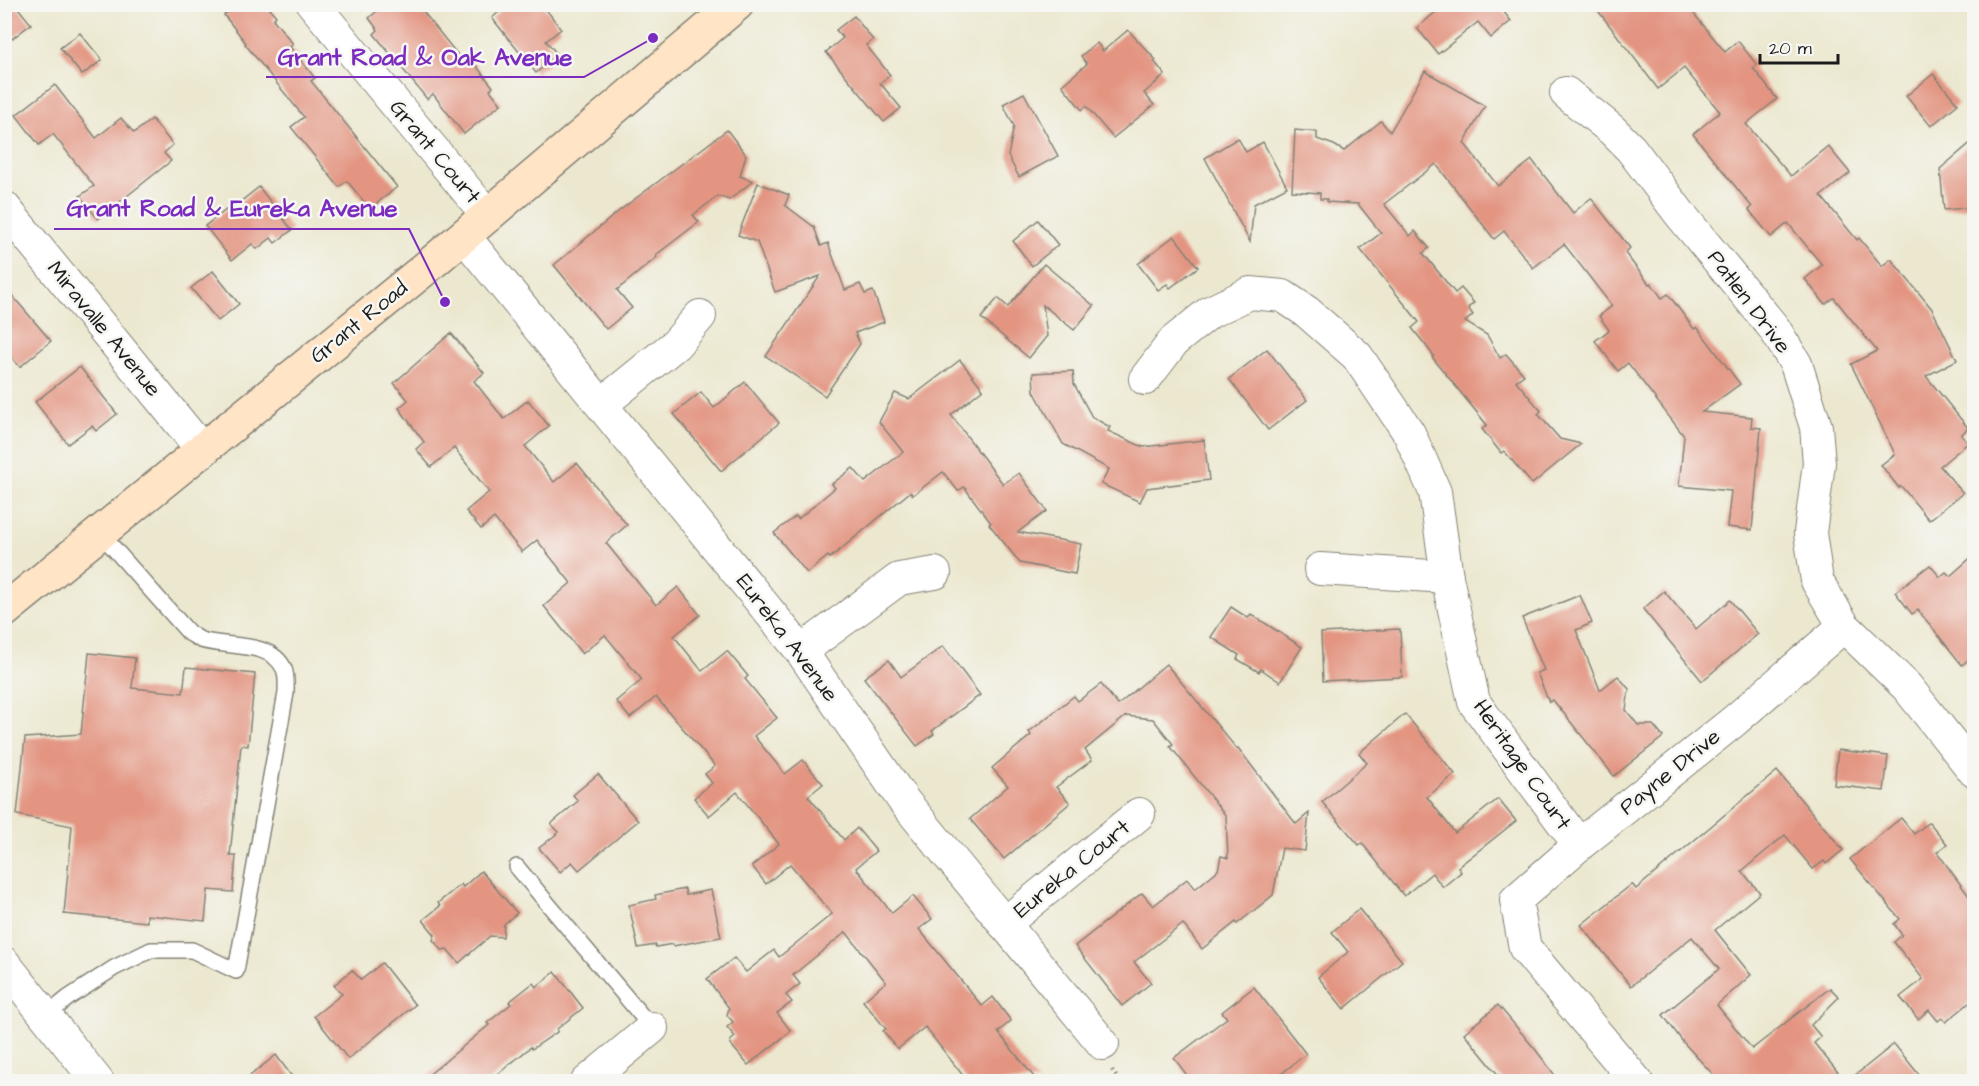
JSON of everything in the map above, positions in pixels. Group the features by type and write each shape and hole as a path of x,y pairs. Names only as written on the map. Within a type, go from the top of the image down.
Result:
{"main road":[{"name":"Grant Road","path":"4,611 476,226 737,4"}],"street":[{"name":"Grant Court","path":"313,4 476,226"},
{"name":"Patlen Drive","path":"1566,93 1612,129 1631,149 1680,214 1774,328 1796,364 1816,428 1819,463 1810,533 1817,581 1844,626"},
{"name":"Miravalle Avenue","path":"4,207 203,451"},
{"name":"Eureka Avenue","path":"476,226 602,404 801,651 903,800 1103,1044"},
{"name":"Heritage Court","path":"1145,379 1174,341 1210,312 1250,293 1283,296 1307,312 1357,356 1409,433 1435,492 1447,576 1474,702 1579,845"},
{"path":"602,404 676,344 700,316"},
{"path":"1320,569 1447,576"},
{"path":"801,651 899,579 935,573"},
{"path":"1844,626 1907,687 1974,771"},
{"name":"Payne Drive","path":"1637,1082 1525,948 1516,900 1579,845 1734,721 1844,626"},
{"name":"Eureka Court","path":"1004,924 1139,814"},
{"path":"4,963 98,1082"},
{"path":"587,1082 652,1029"}],"lane":[{"path":"46,1016 68,998 114,968 151,950 192,950 236,971 286,693 284,669 279,662 253,647 202,640 189,633 101,534"},
{"path":"517,867 652,1029"}],"building":[{"path":"4,4 15,4 31,24 4,45"},
{"path":"237,4 266,4 276,16 273,19 293,44 290,47 315,78 311,81 397,187 370,209 347,181 339,187 291,127 304,117 224,15"},
{"path":"385,4 417,4 461,59 467,54 493,87 490,90 501,104 464,134 433,94 427,99 374,34 378,30 369,18"},
{"path":"508,4 542,4 561,29 546,41 558,55 536,73 492,18"},
{"path":"1445,4 1500,4 1499,6 1511,21 1491,38 1478,22 1438,54 1417,28"},
{"path":"1593,4 1686,4 1725,52 1738,41 1757,65 1753,68 1777,99 1746,124 1791,176 1828,146 1850,173 1821,196 1882,266 1891,259 1932,309 1957,360 1926,376 1968,428 1961,435 1968,443 1940,466 1963,493 1929,520 1881,465 1895,454 1851,364 1877,351 1834,298 1825,304 1805,279 1822,265 1788,223 1771,237 1749,210 1752,207 1693,134 1720,112 1684,68 1658,89"},
{"path":"854,16 873,40 866,45 890,75 880,83 901,108 884,122 826,52 843,38 836,30"},
{"path":"1128,30 1156,60 1154,61 1165,75 1144,93 1154,105 1113,138 1086,106 1082,110 1062,85 1087,64 1081,56 1097,43 1103,51"},
{"path":"80,33 102,60 82,75 60,48"},
{"path":"1425,71 1485,106 1464,143 1498,186 1532,160 1573,213 1591,198 1630,248 1625,253 1649,284 1651,283 1662,298 1668,294 1694,329 1697,327 1740,384 1702,412 1752,417 1751,427 1761,428 1752,530 1727,527 1731,491 1679,486 1684,436 1628,363 1618,371 1595,341 1609,330 1599,316 1612,306 1564,244 1533,268 1504,231 1494,239 1436,164 1384,204 1410,236 1415,231 1429,248 1423,253 1455,293 1461,288 1474,303 1468,308 1473,315 1465,322 1487,335 1500,358 1506,354 1524,375 1516,381 1541,411 1538,414 1560,439 1581,444 1532,484 1504,451 1501,453 1482,429 1487,425 1432,357 1434,356 1412,328 1419,322 1360,249 1381,233 1358,204 1327,202 1327,199 1320,199 1320,193 1292,191 1295,130 1317,132 1317,139 1344,151 1381,121 1390,132"},
{"path":"1933,74 1958,104 1931,126 1906,96"},
{"path":"55,85 96,138 121,118 134,133 152,119 173,145 164,153 171,161 98,219 80,196 94,186 53,134 39,145 16,115"},
{"path":"1024,93 1058,156 1019,177 1008,156 1014,126 1003,104"},
{"path":"727,130 746,155 740,176 753,181 729,200 718,196 693,215 699,222 656,255 657,257 617,290 632,308 606,329 554,265 619,211"},
{"path":"1238,138 1246,152 1263,142 1287,187 1254,204 1250,242 1205,158"},
{"path":"1974,140 1974,207 1944,210 1940,169"},
{"path":"758,183 789,195 785,205 814,227 821,246 828,243 845,290 860,284 865,294 873,291 884,322 855,333 860,344 825,396 766,356 820,276 775,292 757,242 738,235"},
{"path":"259,187 292,230 275,243 271,238 257,249 252,244 232,260 205,226"},
{"path":"1038,220 1058,245 1032,266 1013,241"},
{"path":"1174,236 1198,267 1170,288 1167,284 1158,290 1138,264"},
{"path":"1044,264 1094,306 1074,330 1043,305 1047,336 1029,358 981,318 998,298 1008,307"},
{"path":"213,271 239,304 218,321 191,288"},
{"path":"4,286 51,341 20,367 4,349"},
{"path":"451,333 484,373 474,381 504,419 528,400 549,426 525,446 554,482 577,463 627,525 606,543 656,605 678,587 700,615 674,636 702,671 727,651 748,676 745,679 777,718 754,736 785,774 803,760 823,784 808,796 844,840 857,828 876,851 856,868 892,913 913,896 932,919 919,929 982,1006 993,997 1011,1021 998,1032 1038,1082 968,1082 925,1027 898,1049 883,1031 886,1029 863,1001 886,982 846,932 793,975 800,984 786,995 792,1002 777,1013 791,1031 748,1065 732,1046 730,1041 735,1037 727,1027 733,1022 727,1015 729,1008 707,979 734,958 746,972 774,950 779,957 832,914 790,864 766,884 752,866 779,844 737,792 709,816 694,798 712,783 705,774 715,766 656,697 630,718 616,701 642,680 605,635 582,654 544,606 571,583 537,540 522,552 494,518 481,529 466,511 489,492 454,448 431,467 416,449 424,442 399,408 408,400 394,383"},
{"path":"1267,349 1307,400 1268,430 1229,379"},
{"path":"960,360 983,389 951,415 1003,484 1019,473 1047,511 1018,532 1081,544 1075,574 1020,563 989,524 991,523 964,487 958,491 943,472 913,495 910,492 830,558 828,556 807,573 774,533 796,516 798,519 835,488 832,484 853,468 865,482 903,452 879,422 895,393 909,399"},
{"path":"80,367 117,414 96,431 92,426 68,444 35,402"},
{"path":"1073,371 1074,384 1092,417 1110,427 1108,431 1143,447 1204,440 1209,480 1147,488 1140,502 1101,484 1109,469 1063,444 1034,391 1033,373"},
{"path":"745,382 779,423 721,471 674,414 701,392 714,408"},
{"path":"1974,555 1974,655 1962,665 1918,610 1912,614 1895,592 1930,565 1940,577 1946,572 1950,576"},
{"path":"1664,591 1696,629 1730,600 1758,634 1702,681 1643,609"},
{"path":"1580,595 1592,623 1576,630 1600,690 1618,676 1629,689 1626,710 1638,725 1653,725 1663,737 1614,776 1553,700 1549,702 1537,673 1544,670 1522,618"},
{"path":"1231,607 1248,618 1251,614 1302,647 1280,682 1261,669 1259,672 1237,659 1239,655 1211,637"},
{"path":"1400,629 1402,677 1323,681 1321,633"},
{"path":"943,646 980,695 932,731 934,734 917,746 864,678 889,660 901,677"},
{"path":"89,653 135,658 132,688 183,693 186,667 255,674 248,746 241,745 230,856 236,856 233,892 208,890 205,921 147,915 147,922 64,914 72,826 17,815 25,738 81,734"},
{"path":"1166,664 1238,748 1296,824 1309,813 1305,851 1282,848 1273,895 1202,949 1183,924 1134,962 1151,983 1122,1006 1075,946 1142,893 1153,906 1187,879 1195,889 1218,870 1221,856 1228,858 1226,816 1170,746 1173,744 1153,719 1126,716 1085,750 1092,760 1056,787 1070,803 1004,859 970,819 1008,786 992,768 1031,735 1029,732 1074,696 1078,701 1101,684 1118,705"},
{"path":"1405,714 1455,774 1427,797 1455,833 1498,799 1516,821 1458,867 1461,872 1443,887 1432,873 1404,896 1362,843 1359,845 1322,802 1367,763 1359,753"},
{"path":"1838,750 1888,756 1884,791 1834,785"},
{"path":"1777,771 1843,850 1826,864 1824,861 1813,869 1785,835 1742,871 1760,893 1715,930 1751,975 1717,1005 1752,1049 1830,988 1839,997 1811,1025 1821,1037 1814,1043 1846,1082 1720,1082 1683,1042 1663,1015 1719,969 1692,937 1631,986 1581,925 1632,884 1636,889"},
{"path":"598,774 638,821 579,870 572,862 560,872 539,848 559,832 551,824 578,801 573,795"},
{"path":"1901,818 1914,834 1929,822 1947,844 1937,852 1974,903 1974,999 1946,1022 1942,1018 1938,1021 1929,1010 1918,1019 1900,997 1923,979 1894,942 1902,935 1894,924 1900,919 1850,859"},
{"path":"481,871 517,913 504,924 503,937 490,936 459,963 447,949 442,950 433,940 435,935 423,920 440,906 438,903 461,884 463,887"},
{"path":"685,889 686,895 711,890 721,937 673,946 673,944 638,948 629,905 656,899 655,895"},
{"path":"1359,909 1402,961 1344,1009 1318,977 1348,952 1332,932"},
{"path":"382,963 415,1005 348,1059 314,1016 342,994 334,985 352,970 361,980"},
{"path":"555,972 583,1008 557,1029 557,1032 532,1049 531,1047 488,1082 420,1082 489,1025 487,1023 511,1004 509,1002 533,983 536,987"},
{"path":"1254,987 1306,1054 1271,1082 1192,1082 1174,1058 1227,1018 1222,1012"},
{"path":"1498,1005 1560,1082 1504,1082 1464,1033"},
{"path":"1894,1044 1925,1082 1847,1082"},
{"path":"276,1055 296,1082 242,1082"}],"place":[{"name":"Grant Road & Oak Avenue","path":"653,38"},
{"name":"Grant Road & Eureka Avenue","path":"445,302"}]}
